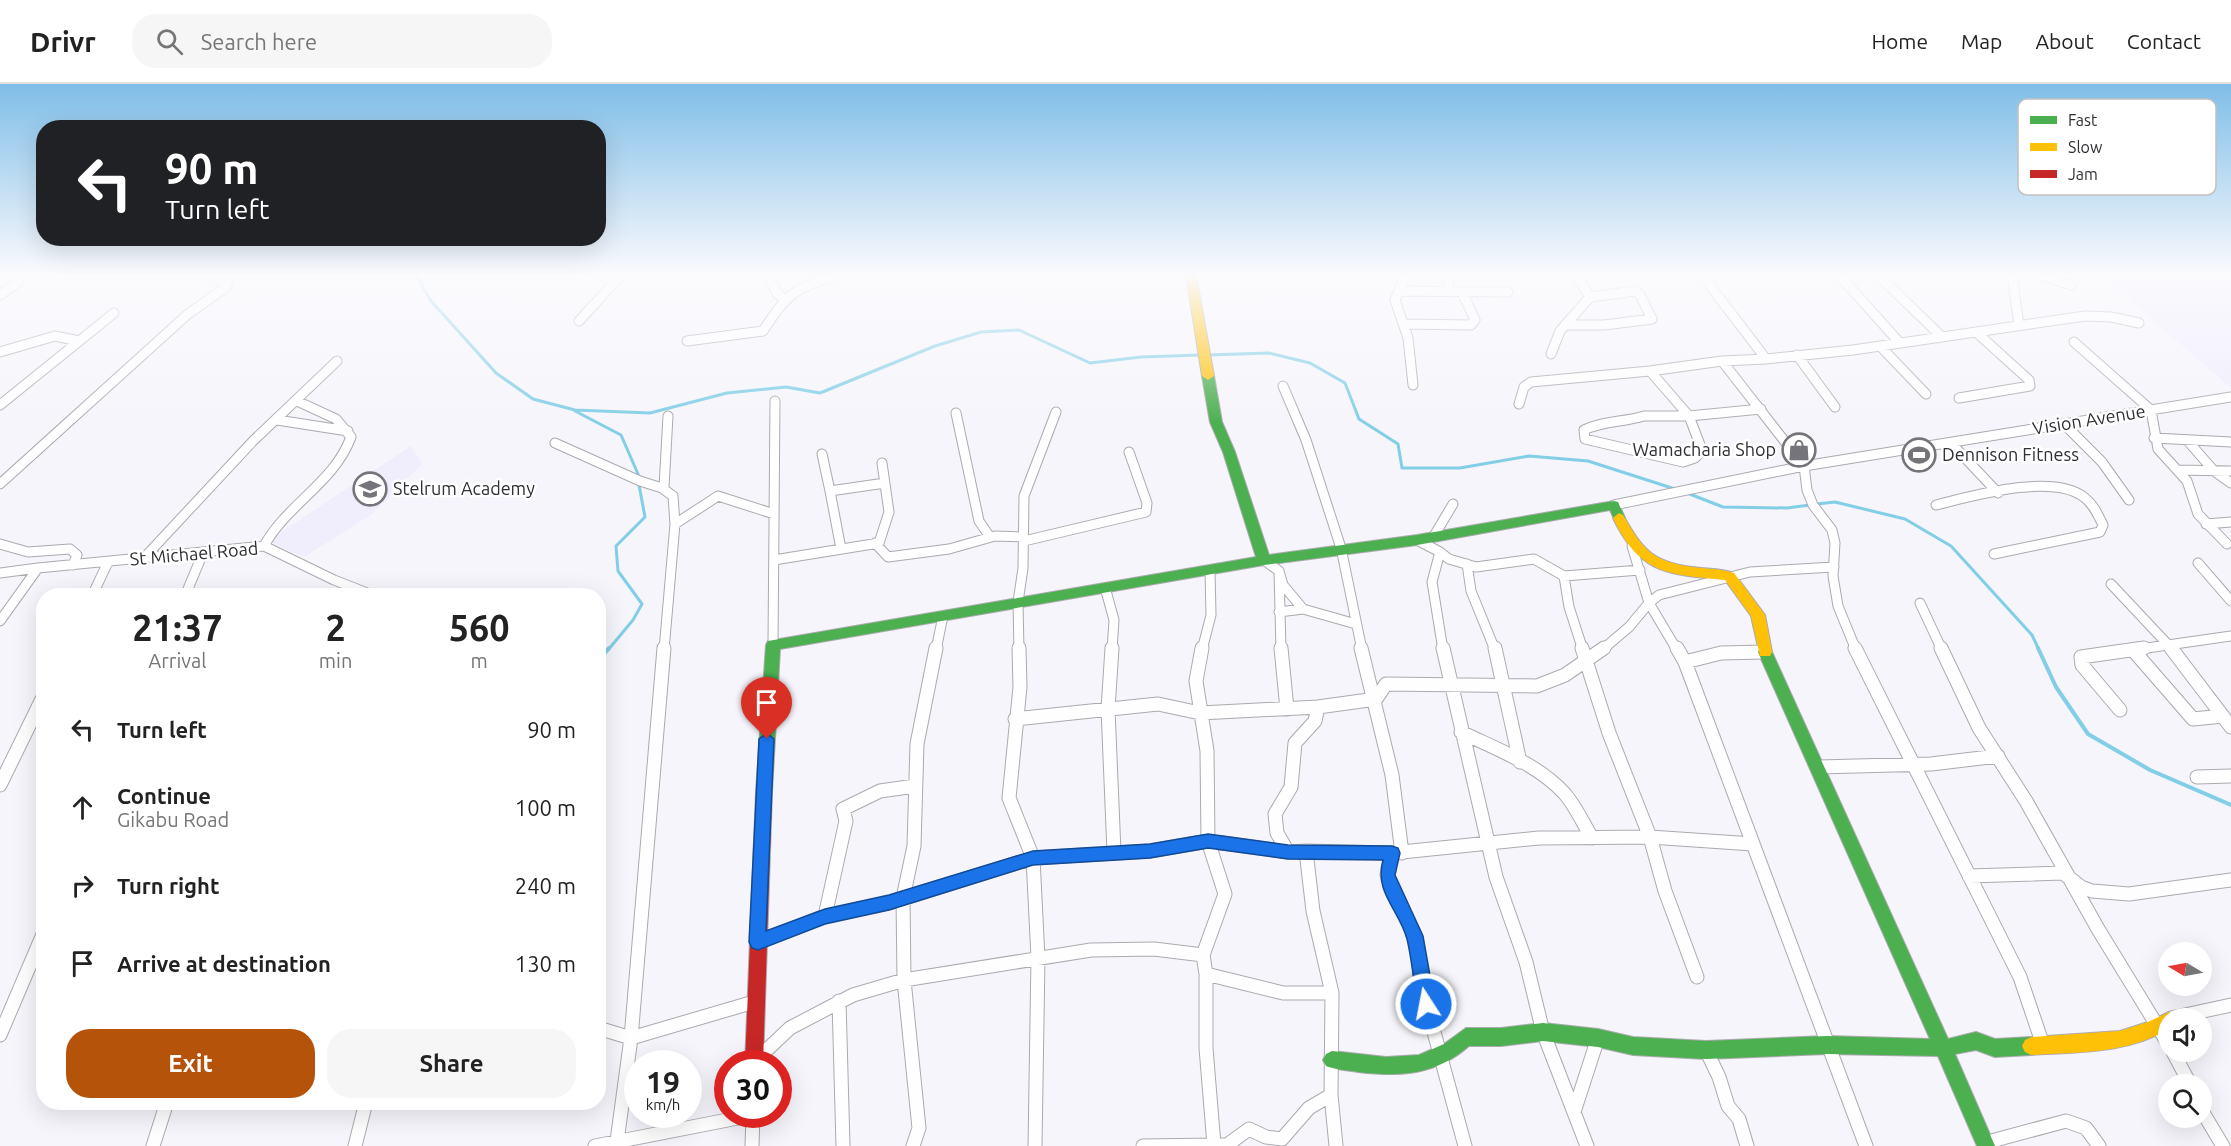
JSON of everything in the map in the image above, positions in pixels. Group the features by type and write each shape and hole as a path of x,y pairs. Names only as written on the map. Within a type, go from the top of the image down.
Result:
{"street":[{"path":"0,405 100,325"},
{"path":"0,484 176,325"},
{"path":"687,341 763,331 767,325"},
{"path":"1199,325 1216,422 1264,560 1279,572 1283,585 1303,609"},
{"path":"1404,325 1413,386"},
{"path":"1551,354 1556,338 1565,325 1574,325"},
{"path":"1740,325 1766,359"},
{"path":"1883,325 1899,342"},
{"path":"1929,325 1942,337"},
{"path":"1519,404 1524,387 1531,382 1881,346 2029,325"},
{"path":"1959,398 2030,386 2029,380 1976,332"},
{"path":"0,352 55,336 79,341"},
{"path":"2074,342 2151,410 2154,438 2158,449 2187,481 2198,514 2227,544"},
{"path":"1881,346 1926,394"},
{"path":"1797,355 1835,407"},
{"path":"144,558 337,361"},
{"path":"1722,361 1804,466 1807,490 1813,505 1832,530 1835,543 1833,576 1838,606 1847,631 2020,977 2043,1045"},
{"path":"1650,371 1689,416 1702,450 1695,458 1683,462 1592,442 1584,436 1584,430 1592,426 1624,422 1644,416 1689,416 1761,409"},
{"path":"1283,386 1306,440 1341,548 1356,624 1376,699 1392,775 1397,853 1387,875 1393,893 1415,936 1422,988 1434,1036 1443,1058 1465,1146"},
{"name":"Vision Avenue","path":"1614,505 1804,466 2231,397"},
{"path":"264,546 276,525 330,472 349,446 351,437 336,419 297,401"},
{"path":"754,1050 762,810 773,645 775,401"},
{"path":"1035,1146 1038,958 1033,858 1020,831 1009,798 1015,719 1020,687 1018,602 1024,539 1024,496 1056,412"},
{"path":"956,413 979,521 990,537"},
{"path":"664,487 668,416"},
{"path":"277,420 348,431"},
{"path":"2064,424 2102,462 2129,500"},
{"path":"2154,438 2231,442"},
{"path":"2187,440 2214,471 2231,483"},
{"path":"555,443 623,471 642,482 664,487 673,496 675,524 631,1038 617,1141"},
{"path":"1951,443 1998,493"},
{"path":"875,543 888,557 949,549 990,537 1009,535 1024,539 1146,512 1147,503 1129,452"},
{"path":"822,454 840,549"},
{"path":"774,560 875,543 883,538 890,512 882,463"},
{"path":"2178,470 2231,471"},
{"path":"830,491 885,483"},
{"path":"1936,505 2038,485 2062,488 2085,498 2103,525 2100,532 1994,554"},
{"path":"675,524 718,496 774,514"},
{"path":"1434,536 1453,504"},
{"path":"773,645 1018,602 1106,591 1264,560 1341,548 1417,540 1614,505 1632,546 1648,603 1685,662 1866,1146"},
{"path":"2206,524 2231,522"},
{"path":"1417,540 1449,559 1476,567 1534,559 1564,576 1640,570"},
{"path":"0,544 28,552 70,549 77,555 73,565"},
{"name":"St Michael Road","path":"0,573 264,546 345,588"},
{"path":"1632,546 1644,557 1654,562 1729,576 1758,615 1765,652 1819,767 1883,918 1945,1048 1985,1144 2066,1121 2086,1128 2099,1146"},
{"path":"1440,552 1432,582 1436,619 1496,878 1526,962 1543,1032 1587,1146"},
{"path":"188,588 202,553"},
{"path":"96,588 108,562"},
{"path":"2198,563 2231,601"},
{"path":"1467,564 1471,591 1491,635 1520,762"},
{"path":"1015,719 1158,704 1200,713 1318,707 1376,699 1386,684 1449,683 1505,689 1537,686 1551,683 1587,659 1628,628 1642,614 1648,603 1659,595 1750,572 1834,567"},
{"path":"0,621 38,568"},
{"path":"1210,570 1211,615 1197,668 1200,713 1207,751 1208,841 1225,894 1203,955 1206,974 1206,1048 1214,1145"},
{"path":"1279,572 1279,612 1287,709"},
{"path":"1564,576 1569,607 1609,733 1650,837 1665,891 1697,977"},
{"path":"2111,584 2169,645 2231,726"},
{"path":"1106,591 1114,620 1108,709 1114,852"},
{"path":"1920,603 1979,728 2071,878 2098,929 2158,1011"},
{"path":"1279,612 1303,609 1356,624"},
{"path":"913,1146 919,1128 904,980 903,898 914,846 917,744 943,616"},
{"path":"2120,710 2082,665 2081,657 2229,639"},
{"path":"2133,650 2193,718 2223,716"},
{"path":"1685,662 1721,652 1765,652"},
{"path":"1288,852 1277,834 1275,814 1291,787 1291,756 1295,743 1315,721 1318,707"},
{"path":"0,785 36,711"},
{"path":"1461,732 1520,762 1562,791 1592,838"},
{"path":"1819,767 1914,765 1962,762 1998,756"},
{"path":"2197,777 2231,776"},
{"path":"825,916 846,821 843,809 880,791 915,786"},
{"path":"758,942 825,916 903,898 1033,858 1150,851 1208,841 1288,852 1360,855 1488,842 1592,838 1650,837 1753,844"},
{"path":"1306,851 1313,911 1332,993 1331,1095 1336,1146"},
{"path":"1969,876 2063,873 2081,887 2092,891 2129,894 2231,880"},
{"path":"767,1050 790,1028 840,1002 904,980 1091,950 1154,949 1203,955"},
{"path":"0,1035 36,951"},
{"path":"1206,974 1259,985 1283,993 1332,993"},
{"path":"606,1030 631,1038 754,1002"},
{"path":"840,1002 843,1146"},
{"path":"2212,1008 2231,1005"},
{"path":"1332,1060 1402,1065 1423,1064 1443,1058 1466,1037 1501,1037 1543,1032 1598,1038 1633,1046 1706,1050 1827,1045 1945,1048 1976,1041 1995,1048 2103,1042 2137,1036 2158,1026"},
{"path":"1574,1112 1598,1038"},
{"path":"1706,1050 1719,1077 1728,1106 1739,1119 1748,1146"},
{"path":"1143,1146 1227,1145 1249,1129 1266,1137 1282,1139 1309,1108 1331,1095"},
{"path":"153,1146 164,1110"},
{"path":"355,1146 364,1110"},
{"path":"595,1146 714,1122"},
{"path":"752,1146 753,1128"},
{"path":"2212,1128 2223,1146"}],"shaded area":[{"path":"2158,325 2231,325 2230,387"},
{"name":"Stelrum Academy","path":"411,446 422,464 372,514 304,557 268,541"}],"waterway":[{"path":"452,325 496,373 533,399 575,410 650,413 727,393 786,387 820,393 935,346 981,332 1019,330 1090,363 1141,357 1201,355"},
{"path":"1208,355 1269,353 1310,363 1345,383 1359,419 1398,444 1402,468 1460,468 1529,456 1588,461 1675,489"},
{"path":"575,411 621,435 638,474"},
{"path":"608,650 633,620 642,604 618,571 616,546 645,517 639,485"},
{"path":"1687,493 1723,507 1787,508 1810,505"},
{"path":"1817,504 1835,502 1905,519 1951,546 2032,635 2039,650"},
{"path":"606,652 609,648"},
{"path":"2038,648 2056,687 2088,734 2150,770 2231,805"}],"traffic: fast":[{"path":"764,792 773,645 1142,583 1264,560 1229,452 1216,422 1208,376"},
{"path":"1264,560 1417,540 1614,505 1619,518"},
{"path":"1765,652 1986,1146"},
{"path":"1332,1060 1386,1066 1419,1064 1435,1059 1451,1050 1466,1037 1501,1037 1543,1032 1598,1038 1633,1046 1706,1050 1827,1045 1945,1048 1976,1041 1995,1048 2031,1046"}],"traffic: slow":[{"path":"1199,325 1208,376"},
{"path":"1619,518 1638,550 1649,559 1677,569 1729,576 1758,615 1765,652"},
{"path":"2031,1046 2102,1042 2137,1035 2158,1027"}],"traffic: jam":[{"path":"755,1050 764,792"}],"place":[{"name":"Wamacharia Shop","path":"1799,450"},
{"name":"Dennison Fitness","path":"1919,455"},
{"name":"Stelrum Academy","path":"370,489"}],"route":[{"path":"767,739 762,810 758,942 825,916 889,903 1033,858 1150,851 1208,841 1288,852 1360,855 1392,853 1387,875 1393,893 1415,936 1426,1004"}]}
